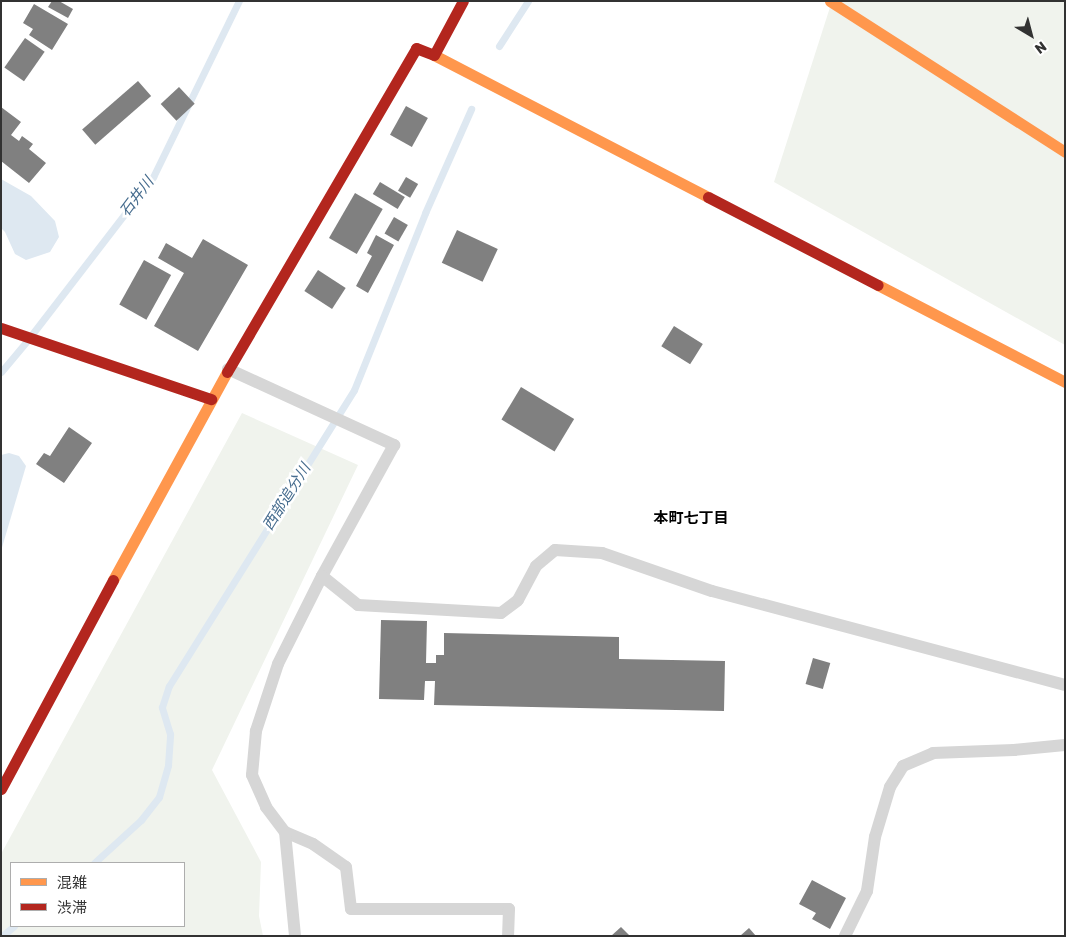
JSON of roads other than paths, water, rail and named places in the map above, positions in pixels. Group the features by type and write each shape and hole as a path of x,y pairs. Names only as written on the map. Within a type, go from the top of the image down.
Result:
{"street":[{"path":"434,55 463,1"},
{"path":"830,1 1065,152"},
{"path":"1,789 211,399 416,48 434,55 1065,382"},
{"path":"1,328 211,399"}],"lane":[{"path":"228,369 394,445 322,576 278,664 256,731 252,775 266,808 286,832 313,844 346,867 352,909 509,909 508,936"},
{"path":"322,576 358,605 501,613 518,600 536,566 555,550 602,553 712,591 1065,685"},
{"path":"845,936 867,891 874,837 890,787 903,766 933,752 1014,750 1065,745"},
{"path":"286,832 295,936"}],"waterway":[{"name":"石井川","path":"33,333 153,177 239,1"},
{"name":"西部追分川","path":"499,46 528,1"},
{"name":"西部追分川","path":"95,862 141,820 159,797 168,765 170,734 162,707 169,686 354,390 425,213 471,109"},
{"name":"石井川","path":"1,372 26,342"},
{"name":"西部追分川","path":"2,936 13,927"}],"district":[{"name":"本町七丁目","path":"691,519"}]}
